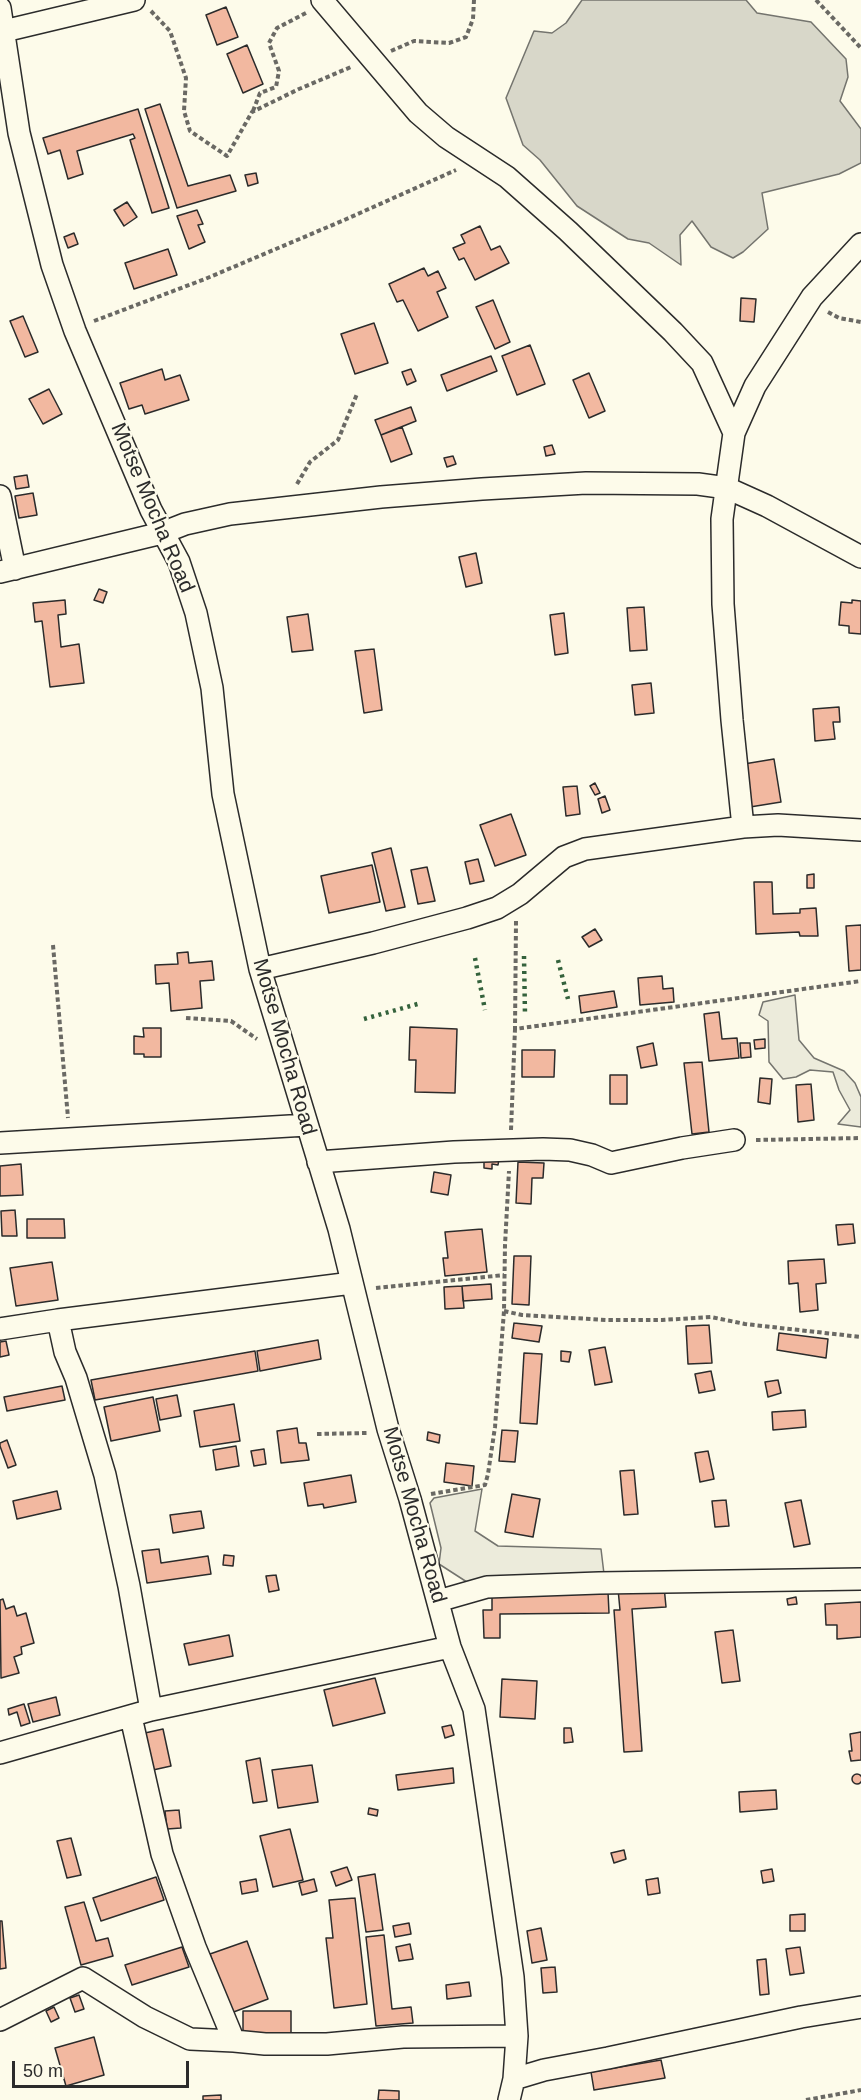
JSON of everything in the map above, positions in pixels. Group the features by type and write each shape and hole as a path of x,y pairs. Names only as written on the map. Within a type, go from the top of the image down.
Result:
{"street":[{"path":"324,2 418,113 446,137 507,177 568,231 673,332 702,363 734,433"},
{"path":"4,31 141,4"},
{"name":"Motse Mocha Road","path":"0,8 19,133 52,265 75,331 150,510 179,562 196,613 212,688 224,794 260,969 339,1229 388,1429 410,1499 450,1647 474,1709 513,1977 517,2036 514,2079 509,2100"},
{"path":"743,827 723,604 722,519 734,433 755,386 812,297 861,244"},
{"path":"0,496 8,571 230,514 426,493 586,483 698,484 727,488 766,506 861,557"},
{"path":"260,969 374,943 497,908 520,894 564,857 585,849 743,827 778,825 861,830"},
{"path":"0,1143 307,1125"},
{"path":"318,1162 510,1149 570,1150 592,1155 611,1163 734,1140"},
{"path":"0,1329 57,1320 353,1287"},
{"path":"57,1320 65,1352 76,1378 105,1475 129,1586 151,1710"},
{"path":"438,1601 487,1587 861,1579"},
{"path":"0,1754 131,1718 151,1710 450,1647"},
{"path":"131,1718 162,1854 195,1947 234,2041"},
{"path":"0,2020 83,1978 145,2017 190,2039 327,2044 403,2037 517,2036"},
{"path":"514,2079 544,2070 861,2007"}],"path":[{"path":"252,112 299,88 414,41 449,43 466,37 473,19 474,0"},
{"path":"816,0 861,48"},
{"path":"141,4 170,31 186,78 184,111 190,131 226,156 252,112 260,93 276,87 279,71 269,43 277,28 324,2"},
{"path":"75,331 332,226 479,160"},
{"path":"812,297 823,308 839,318 861,322"},
{"path":"282,508 310,462 338,440 357,394"},
{"path":"410,1499 421,1495 485,1485 495,1427 504,1311 515,1029 515,926 520,894"},
{"path":"53,945 70,1140"},
{"path":"515,1029 861,981"},
{"path":"186,1018 231,1021 256,1037 261,1045"},
{"path":"734,1140 861,1138"},
{"path":"353,1287 504,1275"},
{"path":"504,1311 522,1315 608,1320 711,1317 745,1324 861,1337"},
{"path":"317,1434 367,1433 388,1429"},
{"path":"806,2100 861,2090"}],"shaded area":[{"path":"582,0 746,0 757,13 811,22 846,59 848,77 840,101 861,129 861,163 839,174 762,193 768,229 733,258 711,247 692,221 680,235 681,265 649,243 628,239 577,206 540,160 523,145 506,98 534,31 552,33 566,23"},
{"path":"795,995 799,1040 814,1058 844,1071 855,1083 861,1097 861,1127 838,1124 850,1110 839,1090 833,1072 810,1070 796,1077 783,1079 769,1062 768,1021 759,1015 763,1002"},
{"path":"482,1489 475,1531 498,1546 601,1549 604,1574 470,1584 439,1564 441,1548 430,1503 434,1498"}],"building":[{"path":"226,7 238,37 217,45 206,15"},
{"path":"247,45 263,84 243,93 227,54"},
{"path":"160,104 188,186 230,175 236,191 177,208 145,109"},
{"path":"138,109 169,208 152,213 130,140 135,138 133,134 77,151 83,174 68,179 60,150 48,154 43,138"},
{"path":"256,173 258,183 248,186 245,175"},
{"path":"127,202 137,217 124,226 114,210"},
{"path":"197,210 203,224 198,225 205,242 189,249 177,216"},
{"path":"480,226 491,250 500,246 509,263 475,280 464,258 459,260 453,248 465,243 461,235"},
{"path":"74,233 78,244 68,248 64,237"},
{"path":"168,249 177,275 134,289 125,263"},
{"path":"424,268 428,276 438,271 446,288 437,292 448,317 418,331 403,300 397,302 389,284"},
{"path":"741,298 756,299 754,322 740,321"},
{"path":"493,300 510,342 495,349 476,307"},
{"path":"23,316 38,352 25,357 10,321"},
{"path":"374,323 388,363 355,374 341,334"},
{"path":"530,345 545,384 517,395 502,356"},
{"path":"491,356 497,371 447,391 441,375"},
{"path":"162,369 165,380 180,375 189,400 145,414 142,405 129,409 120,383"},
{"path":"411,369 416,381 407,385 402,372"},
{"path":"589,373 605,411 589,418 573,380"},
{"path":"49,389 62,414 43,424 29,399"},
{"path":"411,407 416,421 381,435 375,420"},
{"path":"402,427 412,454 391,462 381,435"},
{"path":"552,445 555,454 546,456 544,447"},
{"path":"453,456 456,464 447,467 444,458"},
{"path":"27,475 29,487 16,489 14,477"},
{"path":"33,493 37,515 19,518 15,496"},
{"path":"476,553 482,583 466,587 459,557"},
{"path":"99,589 107,592 103,603 94,600"},
{"path":"65,600 66,614 58,615 61,647 79,644 84,683 50,687 42,621 35,622 33,603"},
{"path":"852,600 861,601 861,634 849,633 849,626 839,625 841,602 852,603"},
{"path":"644,607 647,650 630,651 627,608"},
{"path":"564,613 568,653 555,655 550,615"},
{"path":"308,614 313,650 292,652 287,617"},
{"path":"374,649 382,710 364,713 355,651"},
{"path":"651,683 654,713 635,715 632,685"},
{"path":"839,707 840,722 833,722 835,739 815,741 813,709"},
{"path":"774,759 781,802 750,807 744,764"},
{"path":"595,783 600,793 595,795 590,786"},
{"path":"577,786 580,814 566,816 563,787"},
{"path":"605,796 610,810 602,813 598,799"},
{"path":"511,814 526,855 495,866 480,825"},
{"path":"391,848 405,907 386,911 372,853"},
{"path":"478,859 484,881 470,884 465,862"},
{"path":"372,865 380,902 329,913 321,876"},
{"path":"427,867 435,901 418,904 411,870"},
{"path":"814,874 814,888 807,888 807,875"},
{"path":"754,882 772,882 773,914 800,913 800,909 816,908 818,936 800,936 799,932 756,934"},
{"path":"861,925 861,970 849,971 846,926"},
{"path":"595,929 602,940 589,947 582,937"},
{"path":"188,952 189,963 212,961 214,980 200,981 202,1008 171,1011 169,983 156,984 155,965 178,964 177,953"},
{"path":"662,976 663,989 673,988 674,1002 640,1005 638,978"},
{"path":"614,991 617,1007 581,1013 579,996"},
{"path":"719,1012 722,1039 737,1038 739,1058 709,1061 704,1014"},
{"path":"410,1027 457,1029 455,1093 415,1092 416,1060 409,1060"},
{"path":"143,1028 161,1028 161,1057 144,1057 144,1054 134,1054 134,1036 144,1037"},
{"path":"765,1039 765,1048 755,1049 754,1040"},
{"path":"653,1043 657,1065 641,1068 637,1047"},
{"path":"740,1043 750,1043 751,1057 741,1058"},
{"path":"522,1050 555,1050 554,1077 522,1077"},
{"path":"702,1062 709,1132 692,1134 684,1063"},
{"path":"610,1075 627,1075 627,1104 610,1104"},
{"path":"760,1078 772,1079 770,1104 758,1102"},
{"path":"811,1084 814,1120 798,1122 796,1085"},
{"path":"484,1158 499,1159 498,1165 492,1164 492,1169 484,1168"},
{"path":"518,1162 544,1163 543,1178 532,1178 531,1204 516,1203"},
{"path":"21,1164 23,1195 0,1196 0,1166"},
{"path":"434,1172 451,1175 448,1195 431,1192"},
{"path":"15,1210 17,1236 2,1236 1,1211"},
{"path":"27,1219 64,1219 65,1238 27,1238"},
{"path":"853,1224 855,1243 838,1245 836,1225"},
{"path":"482,1229 487,1272 445,1276 443,1258 448,1258 445,1232"},
{"path":"514,1256 531,1256 529,1305 512,1304"},
{"path":"824,1259 826,1283 816,1284 818,1310 800,1312 798,1283 789,1284 788,1261"},
{"path":"52,1262 58,1300 16,1306 10,1268"},
{"path":"491,1284 492,1299 463,1301 462,1286"},
{"path":"462,1286 464,1308 445,1309 444,1287"},
{"path":"514,1323 542,1326 539,1342 512,1338"},
{"path":"709,1325 712,1363 688,1364 686,1326"},
{"path":"779,1333 828,1339 826,1358 777,1350"},
{"path":"318,1340 321,1359 260,1371 257,1351"},
{"path":"6,1341 9,1355 0,1357 0,1342"},
{"path":"605,1347 612,1382 595,1385 589,1350"},
{"path":"255,1351 258,1371 95,1400 91,1380"},
{"path":"561,1351 571,1352 569,1362 561,1361"},
{"path":"524,1353 542,1354 537,1424 520,1423"},
{"path":"711,1371 715,1390 699,1393 695,1374"},
{"path":"778,1380 781,1393 768,1397 765,1382"},
{"path":"62,1386 65,1400 7,1411 4,1397"},
{"path":"177,1395 181,1416 160,1420 156,1399"},
{"path":"153,1397 160,1431 111,1441 104,1407"},
{"path":"234,1404 240,1441 200,1447 194,1411"},
{"path":"805,1410 806,1427 773,1430 772,1412"},
{"path":"297,1428 299,1443 306,1443 309,1460 281,1463 277,1431"},
{"path":"502,1430 518,1431 515,1462 499,1461"},
{"path":"428,1432 440,1435 439,1443 427,1440"},
{"path":"7,1440 16,1465 8,1468 0,1446 0,1443"},
{"path":"236,1446 239,1466 216,1470 213,1450"},
{"path":"264,1449 266,1464 254,1466 251,1451"},
{"path":"708,1451 714,1479 700,1482 695,1453"},
{"path":"446,1463 474,1466 472,1486 444,1482"},
{"path":"634,1470 638,1514 624,1515 620,1471"},
{"path":"351,1475 356,1502 324,1508 323,1504 308,1506 304,1483"},
{"path":"57,1491 61,1509 17,1519 13,1501"},
{"path":"512,1494 540,1499 533,1537 505,1532"},
{"path":"726,1500 729,1526 715,1527 712,1501"},
{"path":"801,1500 810,1544 794,1547 785,1503"},
{"path":"201,1511 204,1528 173,1533 170,1515"},
{"path":"159,1549 161,1563 208,1556 211,1574 147,1583 142,1551"},
{"path":"224,1555 234,1556 233,1566 223,1565"},
{"path":"276,1575 279,1590 269,1592 266,1576"},
{"path":"664,1586 666,1607 632,1609 642,1751 624,1752 614,1610 620,1610 618,1589"},
{"path":"608,1592 609,1613 500,1614 500,1638 484,1638 483,1610 492,1610 492,1593"},
{"path":"796,1597 797,1604 788,1605 787,1599"},
{"path":"3,1599 6,1609 14,1606 17,1616 26,1613 34,1643 21,1647 22,1654 14,1657 19,1673 1,1678 0,1600"},
{"path":"861,1602 861,1637 837,1639 837,1625 826,1625 825,1604"},
{"path":"733,1630 740,1681 722,1683 715,1632"},
{"path":"229,1635 233,1656 189,1665 184,1644"},
{"path":"375,1678 385,1713 333,1726 324,1690"},
{"path":"502,1679 537,1681 535,1719 500,1717"},
{"path":"56,1697 60,1715 33,1722 28,1704"},
{"path":"24,1704 30,1723 21,1726 17,1712 9,1715 8,1709"},
{"path":"451,1725 454,1735 445,1738 442,1727"},
{"path":"564,1728 571,1728 573,1742 564,1743"},
{"path":"163,1729 171,1766 153,1770 145,1733"},
{"path":"861,1732 861,1760 851,1761 850,1734"},
{"path":"260,1758 267,1801 253,1803 246,1761"},
{"path":"312,1765 318,1802 278,1808 272,1770"},
{"path":"453,1768 454,1783 398,1790 396,1775"},
{"path":"857,1774 861,1775 861,1783 857,1784 853,1783 852,1779 853,1775"},
{"path":"776,1790 777,1809 740,1812 739,1792"},
{"path":"369,1808 378,1810 377,1816 368,1814"},
{"path":"179,1810 181,1828 167,1829 165,1811"},
{"path":"290,1829 303,1880 273,1887 260,1836"},
{"path":"71,1838 81,1875 67,1878 57,1841"},
{"path":"624,1850 626,1859 614,1863 611,1853"},
{"path":"347,1867 352,1880 336,1886 331,1872"},
{"path":"772,1869 774,1881 763,1883 761,1871"},
{"path":"375,1874 383,1930 366,1932 358,1877"},
{"path":"156,1877 164,1900 101,1921 93,1898"},
{"path":"658,1878 660,1893 648,1895 646,1880"},
{"path":"256,1879 258,1891 242,1894 240,1882"},
{"path":"314,1879 317,1891 302,1895 299,1883"},
{"path":"355,1898 367,2004 334,2008 326,1938 333,1938 329,1900"},
{"path":"84,1902 96,1941 108,1938 113,1956 81,1965 65,1907"},
{"path":"805,1914 805,1931 790,1931 790,1915"},
{"path":"0,1921 2,1921 6,1968 0,1969"},
{"path":"409,1923 411,1934 395,1937 393,1926"},
{"path":"541,1928 547,1960 532,1963 527,1931"},
{"path":"384,1935 392,2009 411,2007 413,2023 376,2026 366,1937"},
{"path":"247,1941 268,1999 231,2013 210,1954"},
{"path":"410,1944 413,1959 399,1961 396,1947"},
{"path":"182,1947 189,1967 132,1985 125,1965"},
{"path":"800,1947 804,1973 790,1975 786,1949"},
{"path":"766,1959 769,1994 760,1995 757,1960"},
{"path":"555,1967 557,1992 543,1993 541,1968"},
{"path":"469,1982 471,1996 447,1999 446,1985"},
{"path":"79,1995 84,2009 75,2012 70,1998"},
{"path":"54,2007 59,2018 51,2022 46,2011"},
{"path":"243,2011 291,2011 291,2033 243,2033"},
{"path":"94,2037 104,2075 66,2086 55,2048"},
{"path":"661,2060 665,2078 594,2090 591,2072"},
{"path":"379,2090 399,2091 399,2100 378,2100"},
{"path":"221,2095 221,2100 203,2100 203,2096"}],"hedge":[{"path":"524,956 525,1015"},
{"path":"475,958 485,1010"},
{"path":"558,960 568,999"},
{"path":"364,1019 421,1003"}]}
